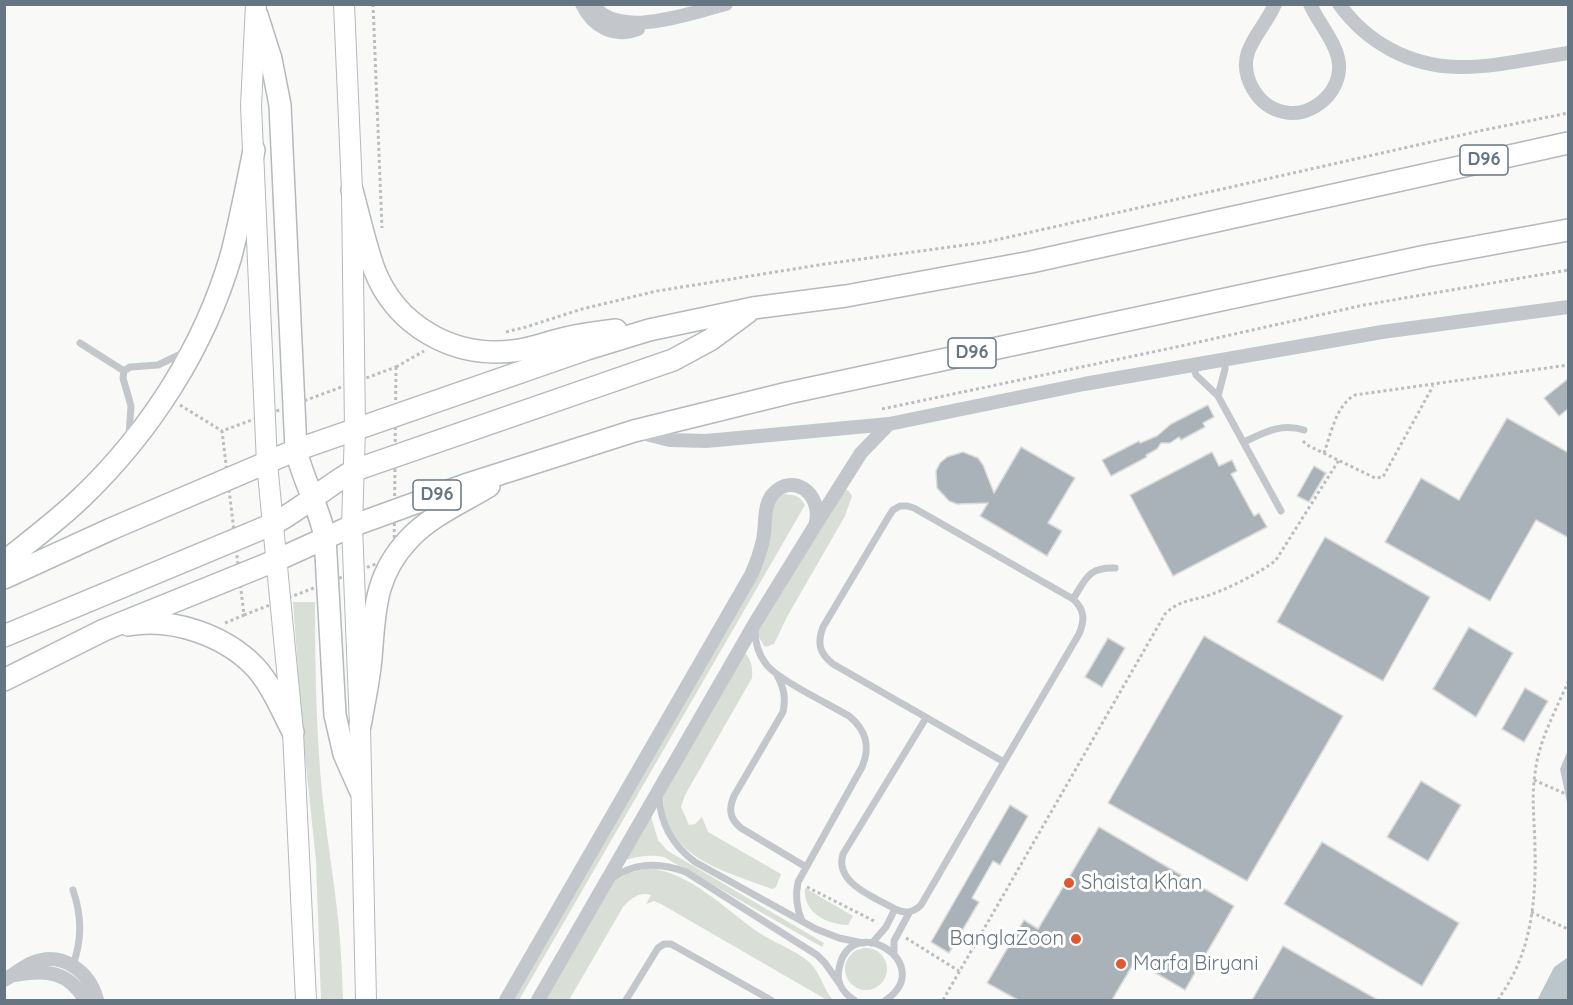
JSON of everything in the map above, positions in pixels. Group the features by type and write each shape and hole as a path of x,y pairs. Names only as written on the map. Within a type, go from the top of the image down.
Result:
{"main road":[{"path":"344,4 352,190 355,429 352,526 360,726 366,1000"},
{"path":"256,10 251,106 267,462 293,732 306,1000"},
{"path":"256,10 271,59 280,105 296,450 305,483 313,499 325,537 335,715 344,754 360,790"},
{"name":"D96","path":"650,330 753,308 846,296 1020,265 1569,142"},
{"path":"4,562 81,498 122,454 167,397 216,299 230,257 254,150"},
{"path":"352,190 375,270 386,292 401,313 420,329 441,342 465,350 490,353 515,351 592,333 650,330"},
{"name":"D96","path":"352,526 522,466 634,431 788,393 1426,256 1569,230"},
{"path":"4,636 273,524 300,509 355,470 673,360 718,336 753,308"},
{"path":"4,578 111,529 296,450 575,353 650,330"},
{"path":"360,726 368,682 375,602 382,579 394,557 409,538 428,523 522,466"},
{"path":"4,680 104,630 277,560 352,526"},
{"path":"104,630 136,624 169,624 201,632 230,647 256,668 275,696 293,732"}],"street":[{"path":"582,4 595,23 610,31 627,32 656,21 726,4"},
{"path":"592,4 602,15 618,23 656,21"},
{"path":"1275,4 1269,20 1248,53 1246,72 1253,91 1266,105 1284,112 1303,112 1321,103 1334,89 1339,70 1336,51 1310,4"},
{"path":"1339,4 1348,17 1371,38 1398,54 1428,64 1459,67 1569,53"},
{"path":"634,431 670,440 706,441 890,424 1084,384 1382,332 1569,307"},
{"path":"538,1000 755,623 861,453 890,424"},
{"path":"506,1000 751,575 762,543 766,508 770,497 778,489 789,486 800,487 810,492 816,502 818,513 816,524"},
{"path":"9,978 27,965 42,960 58,959 73,965 87,979 97,1000"},
{"path":"9,978 34,972 63,977 76,986 85,1000"}],"lane":[{"path":"122,454 132,418 129,393 123,378 124,371 130,367 158,365 169,361 180,355 198,338"},
{"path":"80,343 124,371"},
{"path":"1218,396 1225,360"},
{"path":"1193,366 1198,377 1218,396 1281,511"},
{"path":"1244,442 1277,428 1287,426 1304,430"},
{"path":"926,718 843,854 841,862 841,870 850,882 895,909 909,913 921,905 1004,762 1083,625 1083,610 1073,599 914,508 900,506 893,510 823,627 819,637 819,648 824,657 833,664 1004,762"},
{"path":"1073,599 1094,571 1115,568"},
{"path":"755,623 755,638 766,665 777,675 858,723 867,744 867,756 862,767 798,882 795,895 802,921"},
{"path":"777,675 783,686 785,700 783,712 734,796 730,805 730,814 741,828 806,867"},
{"path":"659,789 659,807 664,823 681,852 802,921 839,938 863,943"},
{"path":"604,884 616,876 643,866 658,865 686,872 816,955 825,963 843,990 854,1000"},
{"path":"73,890 79,912 81,935 73,965"},
{"path":"872,942 885,927 895,909"},
{"path":"885,1000 894,993 901,978 901,969 894,954 894,941 909,913"},
{"path":"839,983 838,974 843,958 855,946 872,942 880,944 894,954"},
{"path":"626,1000 658,948 664,944 671,944 771,1000"}],"path":[{"path":"373,4 382,237"},
{"path":"502,332 526,327 603,303 657,291 825,264 987,242 1473,132 1569,113"},
{"path":"878,410 1364,305 1446,289 1569,270"},
{"path":"396,367 441,342"},
{"path":"1324,453 1341,406 1349,398 1361,394 1433,386 1569,365"},
{"path":"1304,430 1302,436 1305,442 1375,478 1383,477 1433,386"},
{"path":"167,397 222,431"},
{"path":"943,1000 1165,614 1184,601 1203,597 1263,571 1276,560 1339,460"},
{"path":"1498,1000 1519,963 1531,912 1535,850 1532,807 1534,780 1543,738 1569,682"},
{"path":"1534,780 1569,795"},
{"path":"1531,912 1569,929"}],"shaded area":[{"path":"838,486 849,491 852,496 845,516 788,615 774,644 765,647 758,636 759,625"},
{"path":"785,494 797,496 805,505 519,1000 508,1000 753,575 773,499"},
{"path":"293,602 315,602 319,759 339,928 343,1000 321,1000 316,861 302,727"},
{"path":"741,649 751,662 752,678 685,795 681,807 689,825 695,824 702,817 708,832 781,874 776,887 772,889 717,868 686,848 674,835 666,818 663,797"},
{"path":"1568,750 1568,807 1560,769"},
{"path":"650,813 658,840 668,851 824,943 822,947 664,857 641,856 619,862"},
{"path":"648,868 664,871 693,884 758,932 803,957 816,971 833,1000 827,1000 661,904 654,901 646,904 651,895 643,894 636,896 623,907 569,1000 541,1000 614,881 629,873"},
{"path":"805,888 853,916 848,925 824,919 812,910 805,897"},
{"path":"866,948 881,954 887,969 881,984 866,990 851,984 845,969 851,954"},
{"path":"1568,957 1568,1000 1537,1000 1554,967"}],"pier":[{"path":"1568,954 1568,957 1554,967 1537,1000 1534,1000 1552,966"}],"building":[{"path":"1569,378 1569,408 1559,416 1544,398"},
{"path":"1208,405 1214,417 1203,423 1205,427 1181,440 1179,437 1170,443 1161,443 1157,449 1146,455 1147,457 1111,476 1102,460 1139,441 1140,443 1157,436 1171,424"},
{"path":"1507,418 1569,453 1569,538 1536,520 1490,601 1385,542 1421,478 1459,500"},
{"path":"1021,447 1075,478 1048,523 1062,531 1047,556 980,516 988,503 957,504 949,501 937,488 936,471 940,463 947,457 963,452 978,458 994,493"},
{"path":"1212,452 1219,466 1232,460 1237,471 1231,474 1254,516 1259,513 1267,527 1173,576 1130,495"},
{"path":"1314,466 1326,473 1309,502 1297,496"},
{"path":"1325,537 1430,597 1383,681 1277,622"},
{"path":"1469,627 1513,653 1476,717 1433,689"},
{"path":"1204,636 1343,716 1247,881 1108,803"},
{"path":"1108,638 1125,648 1102,687 1085,677"},
{"path":"1525,688 1548,701 1524,742 1502,729"},
{"path":"1421,781 1461,805 1428,861 1387,837"},
{"path":"1010,805 1028,816 1000,865 993,861 972,898 979,902 949,953 931,942"},
{"path":"1099,827 1234,906 1185,990 1135,961 1112,1000 1018,1000 987,983 1024,920 1038,929"},
{"path":"1322,842 1459,923 1422,986 1284,904"},
{"path":"1283,946 1378,1000 1252,1000"}],"place":[{"name":"Shaista Khan","path":"1069,883"},
{"name":"BanglaZoon","path":"1076,939"},
{"name":"Marfa Biryani","path":"1121,964"}]}
